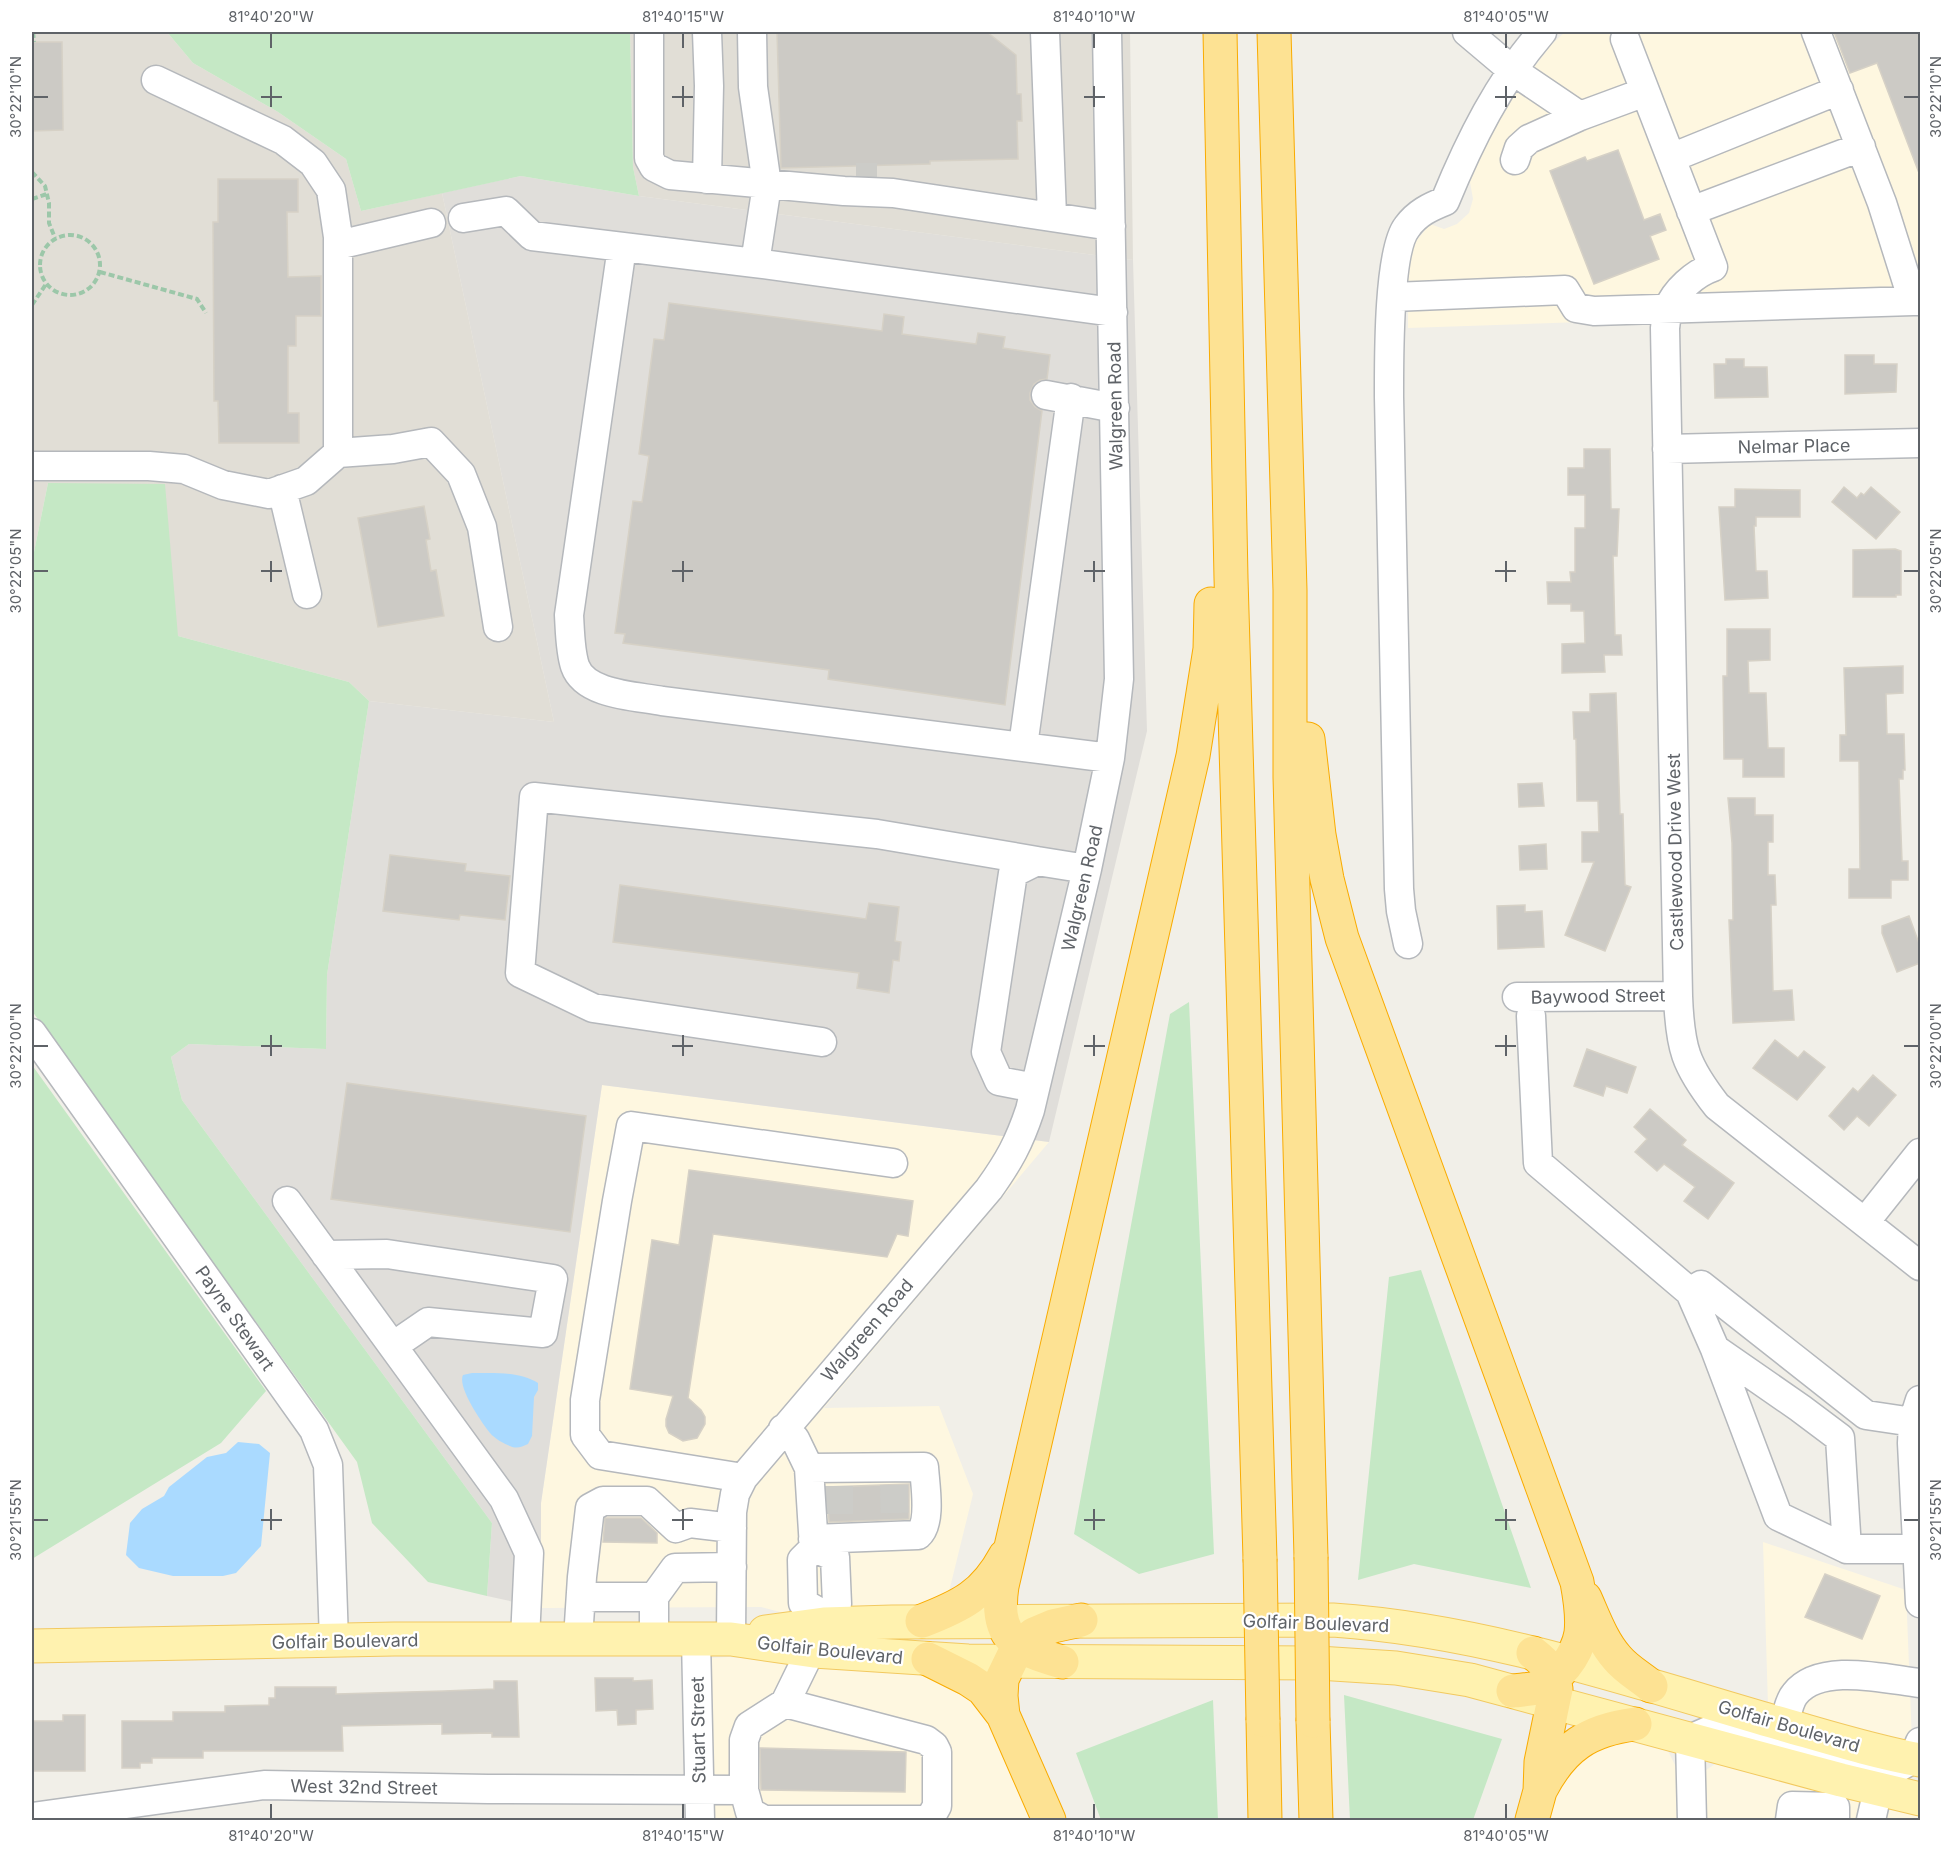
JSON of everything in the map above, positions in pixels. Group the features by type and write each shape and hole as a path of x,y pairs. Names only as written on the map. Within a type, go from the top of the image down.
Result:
{"highway":[{"path":"1220,32 1225,364 1260,1558 1265,1821"},
{"path":"1274,32 1290,590 1290,777 1316,1821"},
{"path":"1003,1715 1002,1679 1010,1643 999,1602 1009,1550 1193,756 1209,649 1225,364"},
{"path":"1290,590 1319,835 1342,938 1577,1582 1605,1642 1618,1660 1651,1686"},
{"path":"922,1621 954,1608 981,1591 1009,1550"},
{"path":"1536,1806 1541,1762 1559,1680 1581,1634 1581,1608 1577,1582"},
{"path":"1010,1643 1062,1662"},
{"path":"1533,1653 1546,1663 1559,1680"},
{"path":"928,1659 983,1689 1003,1715 1049,1821"},
{"path":"1512,1691 1535,1688 1559,1680"},
{"path":"1536,1806 1552,1768 1581,1741 1613,1727 1635,1724"}],"main road":[{"name":"Golfair Boulevard","path":"814,1633 928,1659 1010,1643 1081,1620 1333,1620 1370,1622 1439,1632 1533,1653"},
{"name":"Golfair Boulevard","path":"32,1646 334,1641 731,1639 814,1633 922,1621 1010,1643"},
{"path":"1062,1662 1359,1665 1396,1668 1470,1680 1512,1691"},
{"name":"Golfair Boulevard","path":"1559,1680 1651,1686 1845,1743 1918,1754"},
{"name":"Golfair Boulevard","path":"1559,1680 1635,1724 1920,1799"}],"street":[{"path":"649,32 649,158 654,166 670,175 767,185 868,185 1111,226"},
{"path":"707,32 709,86 707,179"},
{"path":"752,32 753,87 767,185 755,263"},
{"path":"1045,32 1052,216"},
{"name":"Walgreen Road","path":"731,1639 732,1528 735,1494 743,1478 783,1429 1002,1172 1021,1139 1087,869 1110,758 1119,679 1107,32"},
{"path":"1467,32 1512,70 1580,116"},
{"path":"1408,944 1401,910 1399,877 1389,397 1393,297 1399,244 1405,228 1416,216 1445,201 1468,147 1503,82 1542,32"},
{"path":"1393,297 1565,290 1576,308 1667,319 1917,301 1816,32"},
{"path":"1625,39 1713,267 1702,271 1679,291 1667,319"},
{"path":"156,80 283,140 313,163 331,190 338,245 338,453"},
{"path":"709,86 753,87"},
{"path":"1671,158 1839,90"},
{"path":"1515,160 1519,148 1528,139 1580,116 1645,92"},
{"path":"1691,211 1861,147"},
{"path":"462,218 506,211 531,236 755,263 1113,312"},
{"path":"338,245 431,223"},
{"path":"622,247 569,615 575,666 583,680 597,689 662,701 1110,758"},
{"name":"Castlewood Drive West","path":"1667,319 1666,449 1678,996 1680,1032 1684,1051 1702,1086 1718,1106 1920,1266"},
{"path":"1023,746 1058,397 1115,408"},
{"path":"32,466 149,466 184,469 223,485 269,494 306,481 338,453 393,449 431,442 461,474 482,527 498,627"},
{"name":"Nelmar Place","path":"1666,449 1920,443"},
{"path":"282,489 307,594"},
{"path":"822,1042 592,1008 520,973 534,797 878,834 1087,869"},
{"path":"1035,1088 999,1081 986,1052 1013,873 1037,861"},
{"name":"Baywood Street","path":"1678,996 1524,1007 1538,1163 1690,1292"},
{"name":"Payne Stewart","path":"32,1033 314,1430 328,1465 334,1641"},
{"path":"743,1478 600,1455 585,1435 585,1400 631,1126 893,1163"},
{"path":"1865,1222 1920,1153"},
{"path":"287,1201 504,1499 529,1553 525,1640"},
{"path":"326,1255 387,1254 554,1279 543,1333 428,1322 393,1346"},
{"path":"1918,1549 1847,1549 1778,1516 1690,1292 1701,1285 1866,1415 1917,1411 1912,1443 1918,1549 1920,1603"},
{"path":"1714,1349 1800,1407 1840,1438 1847,1549"},
{"path":"1800,1407 1822,1381"},
{"path":"783,1429 795,1439 809,1468 826,1539"},
{"path":"785,1703 926,1740 934,1746 937,1752 937,1806 932,1815 925,1820 764,1820 750,1812 744,1790 744,1740 749,1726 785,1703 814,1633 803,1603 802,1560 826,1539 895,1533 918,1535 923,1531 926,1520 924,1467 894,1476 838,1477 809,1468"},
{"path":"578,1640 590,1508 603,1502 647,1501 676,1528"},
{"path":"676,1528 690,1523 732,1528"},
{"path":"654,1640 654,1597 675,1568 672,1547 676,1528"},
{"path":"675,1568 732,1567"},
{"path":"582,1600 594,1597 654,1597"},
{"name":"Stuart Street","path":"696,1639 700,1821"},
{"path":"1784,1725 1793,1695 1806,1683 1816,1679 1849,1675 1920,1683"},
{"path":"1692,1821 1690,1738 1714,1728 1869,1768 1892,1771 1918,1754"},
{"name":"West 32nd Street","path":"32,1817 264,1785 511,1790 744,1790"},
{"path":"1871,1821 1878,1789"},
{"path":"1790,1821 1792,1806 1835,1807 1835,1821"}],"path":[{"path":"33,32 34,42"},
{"path":"32,172 45,186 49,223 55,238"},
{"path":"32,199 47,194"},
{"path":"75,235 84,238 98,252 100,272 96,281 89,288 70,295 60,293 46,284 40,272 39,262 47,244 55,238 75,235"},
{"path":"100,272 197,299 206,313"},
{"path":"32,305 46,284"}],"shaded area":[{"path":"32,32 167,32 193,63 278,112 346,159 361,211 442,193 554,722 369,701 349,682 178,636 48,483 32,562"},
{"path":"630,32 1130,32 1133,260 639,196 633,167"},
{"path":"1565,32 1920,32 1920,315 1638,320 1408,328 1408,251 1430,224 1444,229 1457,224 1469,213 1473,199 1470,182 1478,156 1502,109 1552,44"},
{"path":"521,176 639,196 1133,260 1147,731 1049,1142 602,1085 541,1503 541,1608 487,1596 492,1523 182,1100 171,1057 189,1044 326,1049 327,975 369,701 554,722 442,193"},
{"path":"602,1085 1049,1142 824,1408 939,1406 973,1494 946,1604 909,1609 780,1612 761,1607 541,1608 541,1503"},
{"path":"1763,1542 1906,1590 1912,1742 1768,1706"},
{"path":"728,1657 922,1672 966,1688 997,1729 1030,1820 712,1820 711,1658"},
{"path":"1611,1736 1666,1747 1677,1769 1680,1820 1546,1820 1555,1783"},
{"path":"1721,1760 1920,1811 1920,1820 1704,1820 1703,1778 1706,1770"}],"green space":[{"path":"167,32 630,32 633,167 639,196 521,176 361,211 346,159 278,112 193,63"},
{"path":"48,483 165,484 178,636 349,682 369,701 327,975 326,1049 189,1044 171,1057 182,1100 492,1523 487,1596 428,1582 372,1523 357,1462 32,1011 32,562"},
{"path":"1189,1002 1214,1554 1139,1574 1074,1534 1170,1014"},
{"path":"32,1065 266,1391 221,1443 32,1559"},
{"path":"1421,1270 1531,1588 1414,1564 1358,1580 1389,1277"},
{"path":"1344,1695 1502,1739 1473,1820 1350,1820"},
{"path":"1213,1700 1218,1820 1101,1820 1076,1753"}],"water":[{"path":"472,1373 523,1376 538,1383 538,1390 534,1397 532,1436 528,1444 512,1447 499,1441 490,1433 471,1405 464,1388 463,1375"},
{"path":"238,1442 259,1444 270,1453 261,1546 236,1573 223,1576 173,1576 139,1568 126,1555 130,1523 142,1509 164,1496 169,1487 207,1457 226,1453"}],"building":[{"path":"777,32 987,32 1016,55 1017,94 1021,94 1022,121 1017,121 1018,159 781,168"},
{"path":"1834,32 1920,32 1919,173 1877,63 1850,73"},
{"path":"32,42 62,42 63,130 32,131"},
{"path":"1618,150 1644,220 1660,214 1666,230 1650,236 1659,259 1594,284 1550,171 1585,157 1587,161"},
{"path":"218,179 298,179 298,212 287,212 288,277 321,276 321,316 296,316 296,346 288,346 288,413 299,413 299,443 219,443 218,401 214,401 213,222 218,222"},
{"path":"669,303 882,331 884,314 904,317 902,334 976,344 978,333 1005,337 1003,348 1050,355 1047,379 1034,384 1030,393 1030,400 1042,411 1005,705 828,679 829,670 623,643 625,634 615,633 633,501 642,502 649,456 639,454 654,339 664,340"},
{"path":"1845,355 1874,355 1874,364 1897,364 1896,392 1845,394"},
{"path":"1726,359 1744,359 1744,367 1767,367 1768,397 1715,398 1714,364 1726,364"},
{"path":"1584,449 1610,449 1611,509 1619,509 1617,556 1613,556 1615,635 1621,635 1622,655 1604,655 1605,672 1562,673 1562,644 1585,643 1584,611 1571,611 1571,604 1548,604 1547,582 1571,582 1570,572 1575,572 1575,528 1585,528 1585,495 1568,495 1568,468 1584,468"},
{"path":"1844,487 1857,498 1861,493 1864,495 1871,487 1900,512 1876,539 1832,502"},
{"path":"1735,489 1800,490 1800,517 1756,517 1756,526 1754,526 1756,571 1767,571 1768,598 1725,600 1719,507 1735,507"},
{"path":"424,506 430,539 426,540 431,571 436,570 444,616 378,627 358,518"},
{"path":"1895,549 1901,551 1901,595 1853,597 1853,550"},
{"path":"1727,629 1770,629 1770,660 1748,661 1749,693 1766,693 1768,748 1784,748 1784,777 1743,777 1743,759 1724,759 1723,676 1727,676"},
{"path":"1903,666 1903,693 1886,694 1887,734 1904,734 1905,770 1903,770 1903,779 1899,779 1902,861 1908,861 1908,880 1891,880 1891,898 1849,898 1849,869 1860,869 1859,761 1840,761 1840,735 1846,735 1844,668"},
{"path":"1616,693 1625,885 1631,887 1605,951 1565,935 1594,862 1582,862 1582,832 1599,832 1598,801 1577,801 1573,712 1590,712 1590,694"},
{"path":"1542,783 1544,806 1519,807 1518,784"},
{"path":"1728,798 1755,798 1755,815 1773,815 1773,842 1768,842 1768,875 1775,875 1776,905 1771,905 1773,991 1792,990 1794,1020 1733,1023 1729,920 1733,920 1732,843"},
{"path":"1546,844 1547,869 1520,870 1519,846"},
{"path":"390,855 466,864 465,871 510,876 505,920 460,915 459,920 383,911"},
{"path":"620,885 866,919 869,903 899,907 895,941 901,942 899,961 893,960 889,993 857,988 859,973 613,942"},
{"path":"1525,905 1525,912 1542,911 1544,947 1498,949 1497,906"},
{"path":"1909,916 1920,946 1920,963 1897,972 1882,933 1882,926"},
{"path":"1775,1040 1798,1058 1804,1051 1825,1067 1797,1100 1753,1068"},
{"path":"1587,1049 1636,1067 1627,1093 1606,1086 1603,1096 1574,1086"},
{"path":"1873,1075 1896,1095 1869,1126 1857,1116 1844,1130 1829,1116 1853,1088 1858,1092"},
{"path":"347,1083 586,1116 570,1232 331,1199"},
{"path":"1650,1109 1686,1140 1682,1145 1734,1183 1708,1219 1684,1201 1695,1187 1664,1164 1657,1171 1635,1152 1647,1139 1634,1127"},
{"path":"689,1170 913,1201 908,1236 897,1234 887,1257 713,1234 688,1398 701,1410 705,1417 705,1424 697,1438 683,1441 669,1433 666,1426 673,1396 630,1389 652,1240 679,1245"},
{"path":"909,1484 909,1519 829,1522 827,1487"},
{"path":"605,1518 641,1518 657,1533 657,1543 603,1542"},
{"path":"1825,1574 1880,1596 1862,1639 1805,1617"},
{"path":"595,1678 652,1680 653,1709 636,1710 636,1724 618,1725 617,1710 596,1711"},
{"path":"494,1681 517,1681 519,1737 492,1737 492,1733 442,1734 442,1724 342,1726 343,1751 203,1751 203,1758 152,1758 152,1763 140,1763 140,1768 122,1768 122,1721 173,1721 173,1712 225,1712 225,1706 269,1705 269,1698 275,1698 275,1687 336,1687 336,1694 494,1689"},
{"path":"63,1715 85,1715 85,1771 32,1771 32,1721 63,1721"},
{"path":"760,1748 906,1752 905,1792 761,1790"}],"tunnel":[{"path":"856,177 877,177"},
{"path":"894,1485 895,1529"},
{"path":"839,1486 839,1531"}]}
